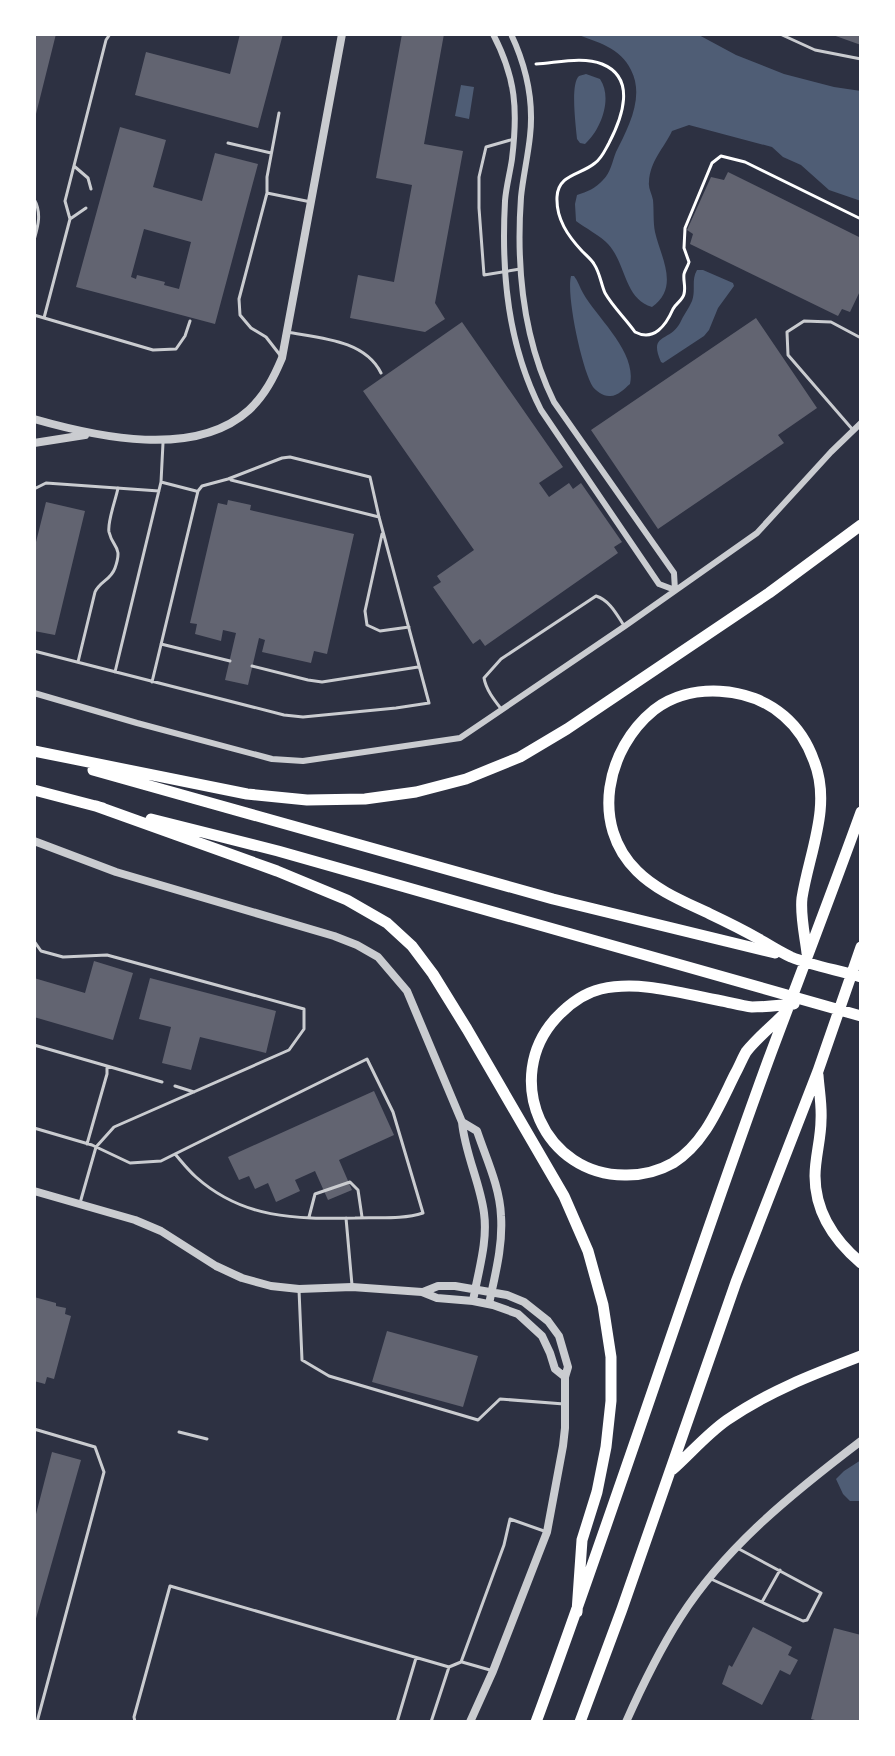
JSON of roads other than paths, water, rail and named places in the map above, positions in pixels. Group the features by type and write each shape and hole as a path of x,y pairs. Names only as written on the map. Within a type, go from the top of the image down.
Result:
{"highway":[{"path":"34,752 247,794 307,800 416,792 466,779 520,757 567,729 769,593 861,525"},
{"path":"792,957 665,892 635,870 625,855 611,823 608,806 613,768 637,728 669,701 704,691 748,696 783,715 807,745 821,788 815,846 801,901 812,961"},
{"path":"34,752 553,899 792,957 861,966"},
{"path":"34,790 278,851 846,1011 861,1018"},
{"path":"96,806 291,877 347,900 387,923 412,946 467,1029 564,1196 588,1251 603,1305 611,1357 611,1401 597,1492 582,1540 577,1612"},
{"path":"536,1722 769,1060 788,1010 812,961 861,812"},
{"path":"580,1722 736,1282 818,1071 861,947"},
{"path":"812,961 861,977"},
{"path":"788,1010 746,1053 700,1138 671,1164 638,1175 585,1168 566,1155 542,1126 535,1109 530,1075 535,1054 550,1025 579,998 600,989 628,986 652,987 751,1007 810,1003"},
{"path":"818,1071 821,1120 815,1178 818,1202 833,1235 861,1263"},
{"path":"668,1473 725,1422 770,1394 861,1356"}],"street":[{"path":"34,419 93,434 163,439 194,437 231,423 262,396 282,358 342,34"},
{"path":"493,34 508,68 516,111 505,196 505,271 516,350 527,384 541,410 659,584 675,590"},
{"path":"511,34 529,89 530,133 521,198 520,269 531,343 542,378 554,402 674,573 675,590"},
{"path":"34,693 272,759 303,761 460,738 757,533 861,423"},
{"path":"34,443 93,434"},
{"path":"34,841 116,872 334,936 378,957 407,991 462,1122 464,1142 485,1218 484,1242 473,1301"},
{"path":"462,1122 477,1131 495,1184 501,1215 500,1248 489,1304"},
{"path":"34,1191 135,1220 161,1231 216,1266 271,1286 422,1292 437,1298 489,1304 518,1314 542,1336 555,1369 565,1377"},
{"path":"422,1292 438,1286 475,1288 524,1302 548,1321 559,1336 568,1367 563,1446 547,1532 470,1722"},
{"path":"626,1722 647,1675 681,1616 710,1578 736,1547 776,1509 861,1441"}],"lane":[{"path":"44,318 70,219 65,201 110,34"},
{"path":"780,34 815,50 861,59"},
{"path":"279,113 267,193 239,307 240,315 251,328 266,337 282,358"},
{"path":"514,139 486,147 479,177 479,208 484,275 520,269"},
{"path":"228,143 271,153"},
{"path":"74,166 88,178 91,189"},
{"path":"267,193 311,202"},
{"path":"34,199 39,210 34,240"},
{"path":"70,219 86,208"},
{"path":"34,315 153,350 176,349 190,321"},
{"path":"853,430 788,355 787,332 804,321 831,322 861,338"},
{"path":"287,332 362,350 381,373"},
{"path":"115,672 161,482 163,439"},
{"path":"34,651 78,662 152,682 260,710 303,717 429,703 370,477 290,457 202,486 198,491 152,682"},
{"path":"228,479 379,517"},
{"path":"161,482 198,491"},
{"path":"34,489 46,483 159,491"},
{"path":"78,662 95,592 113,575 117,561 117,547 109,529 118,488"},
{"path":"383,530 365,618 367,625 380,631 409,627"},
{"path":"502,710 484,678 501,659 596,596 610,605 625,626"},
{"path":"161,644 230,661"},
{"path":"252,666 322,682 419,666"},
{"path":"34,941 41,951 63,957 107,955 304,1009 304,1029 289,1050 114,1127 96,1147 80,1203"},
{"path":"34,1045 162,1082"},
{"path":"34,1128 96,1147 130,1163 161,1161 175,1154 367,1059 393,1112 423,1213 412,1217 346,1218 285,1217 260,1212 227,1199 197,1178 175,1154"},
{"path":"87,1144 107,1066"},
{"path":"175,1086 194,1092"},
{"path":"309,1217 315,1194 350,1182 358,1190 362,1217"},
{"path":"346,1218 352,1287"},
{"path":"299,1289 302,1360 329,1376 478,1420 500,1399 564,1404"},
{"path":"34,1429 95,1447 104,1472 37,1722"},
{"path":"179,1432 207,1439"},
{"path":"461,1662 504,1545 510,1519 547,1532"},
{"path":"710,1578 803,1621 807,1620 821,1593 736,1547"},
{"path":"762,1602 780,1570"},
{"path":"135,1722 170,1586 449,1667 461,1662 493,1671"},
{"path":"397,1722 416,1658"},
{"path":"431,1722 449,1667"}],"water":[{"path":"576,34 697,34 736,55 784,74 861,91 861,201 829,190 801,165 783,157 772,147 689,125 672,131 655,161 649,184 655,232 667,281 660,299 652,307 643,303 631,289 608,244 576,221 575,204 577,195 597,185 610,170 633,112 635,80 627,62 615,51"},
{"path":"586,74 600,79 605,104 596,131 585,144 577,139 574,96 576,81"},
{"path":"461,85 474,87 469,119 455,116"},
{"path":"697,270 734,286 718,308 704,336 663,363 657,346 676,329 691,304"},
{"path":"571,276 574,276 628,360 630,384 615,395 600,393 589,378 573,315"},
{"path":"861,1460 861,1499 850,1501 836,1479"}]}
